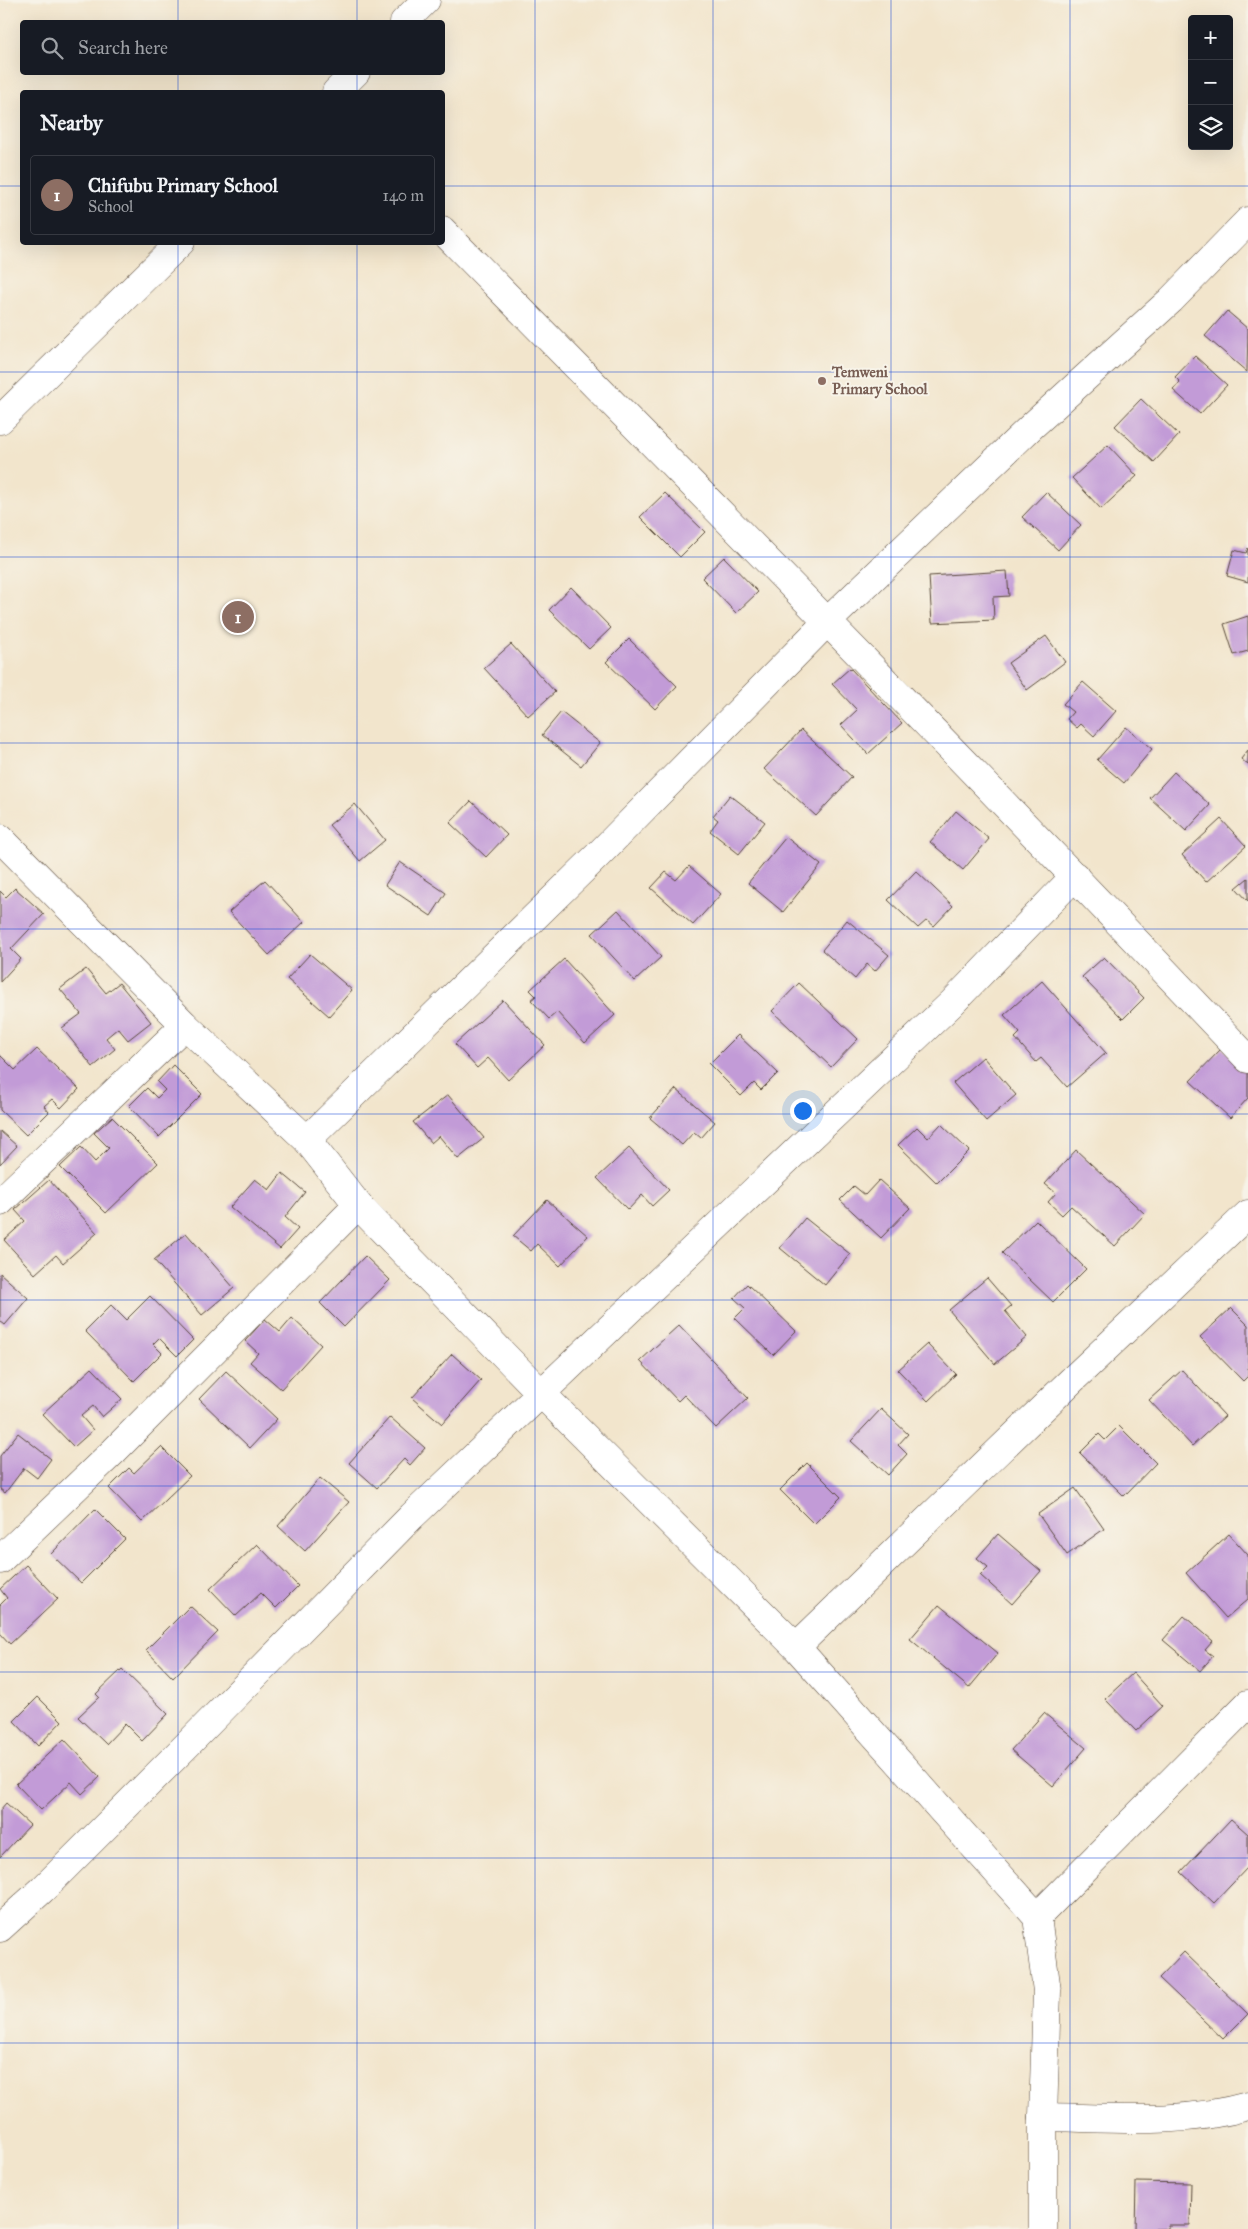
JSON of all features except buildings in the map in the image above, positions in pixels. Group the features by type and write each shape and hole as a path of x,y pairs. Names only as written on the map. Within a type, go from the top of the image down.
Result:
{"street":[{"path":"406,20 426,0"},
{"path":"338,90 353,75"},
{"path":"307,1140 598,855 828,621 1032,426 1171,300 1248,221"},
{"path":"445,233 828,621 1075,876 1248,1060"},
{"path":"0,420 178,245"},
{"path":"3,846 185,1025 307,1140 358,1204 542,1393 796,1648 1037,1917 1047,1991 1043,2117 1043,2229"},
{"path":"0,1928 181,1751 412,1516 951,1004 1075,876"},
{"path":"0,1202 185,1025"},
{"path":"0,1560 114,1451 358,1204"},
{"path":"796,1648 1072,1380 1248,1214"},
{"path":"1037,1917 1248,1704"},
{"path":"1043,2117 1175,2118 1210,2115 1248,2106"}],"place":[{"name":"Temweni Primary School","path":"822,381"},
{"name":"Chifubu Primary School","path":"238,617"}]}
